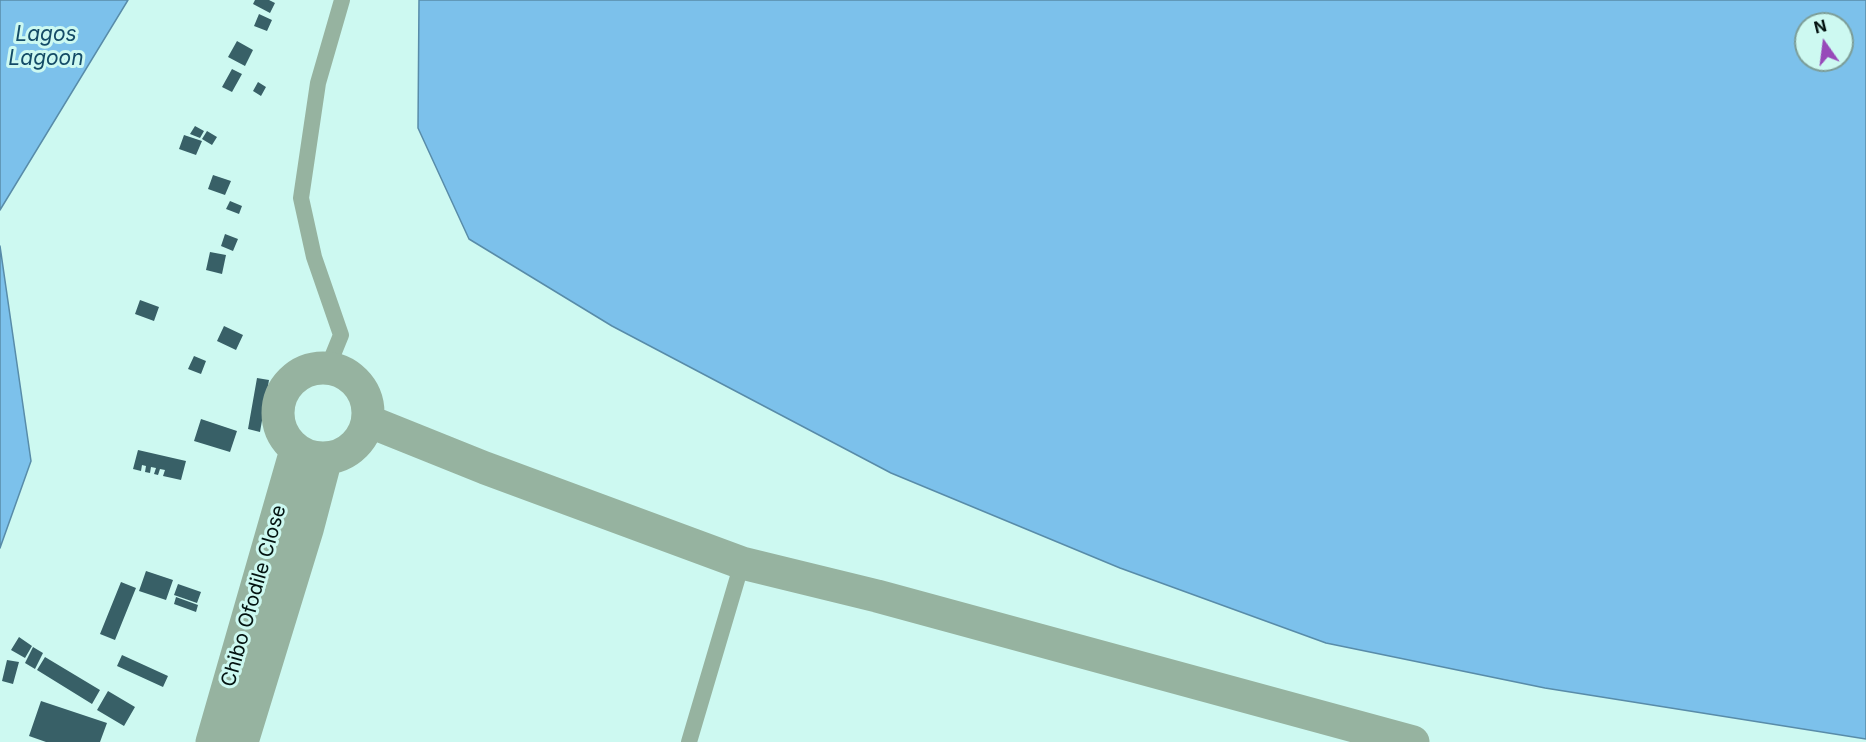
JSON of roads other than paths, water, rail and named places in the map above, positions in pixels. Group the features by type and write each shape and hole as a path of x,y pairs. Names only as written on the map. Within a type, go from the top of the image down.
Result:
{"street":[{"path":"328,367 343,372 355,380 364,392 368,406 368,421 353,447 340,454 311,454 286,440 279,426 277,411 280,396 288,383 299,374 313,368 328,367"},
{"path":"368,421 496,472 742,563 877,596 1413,742"},
{"name":"Chibo Ofodile Close","path":"212,742 311,454"},
{"name":"Chibo Ofodile Close","path":"242,742 307,530 311,454"}],"lane":[{"path":"328,367 341,335 314,257 301,198 318,83 342,0"},
{"path":"689,742 742,563"}],"water":[{"name":"Lagos Lagoon","path":"0,0 128,0 0,210"},
{"path":"419,0 1866,0 1866,739 1545,688 1326,643 1120,568 891,473 612,326 469,239 418,128"},
{"path":"0,246 31,461 0,548"}]}
